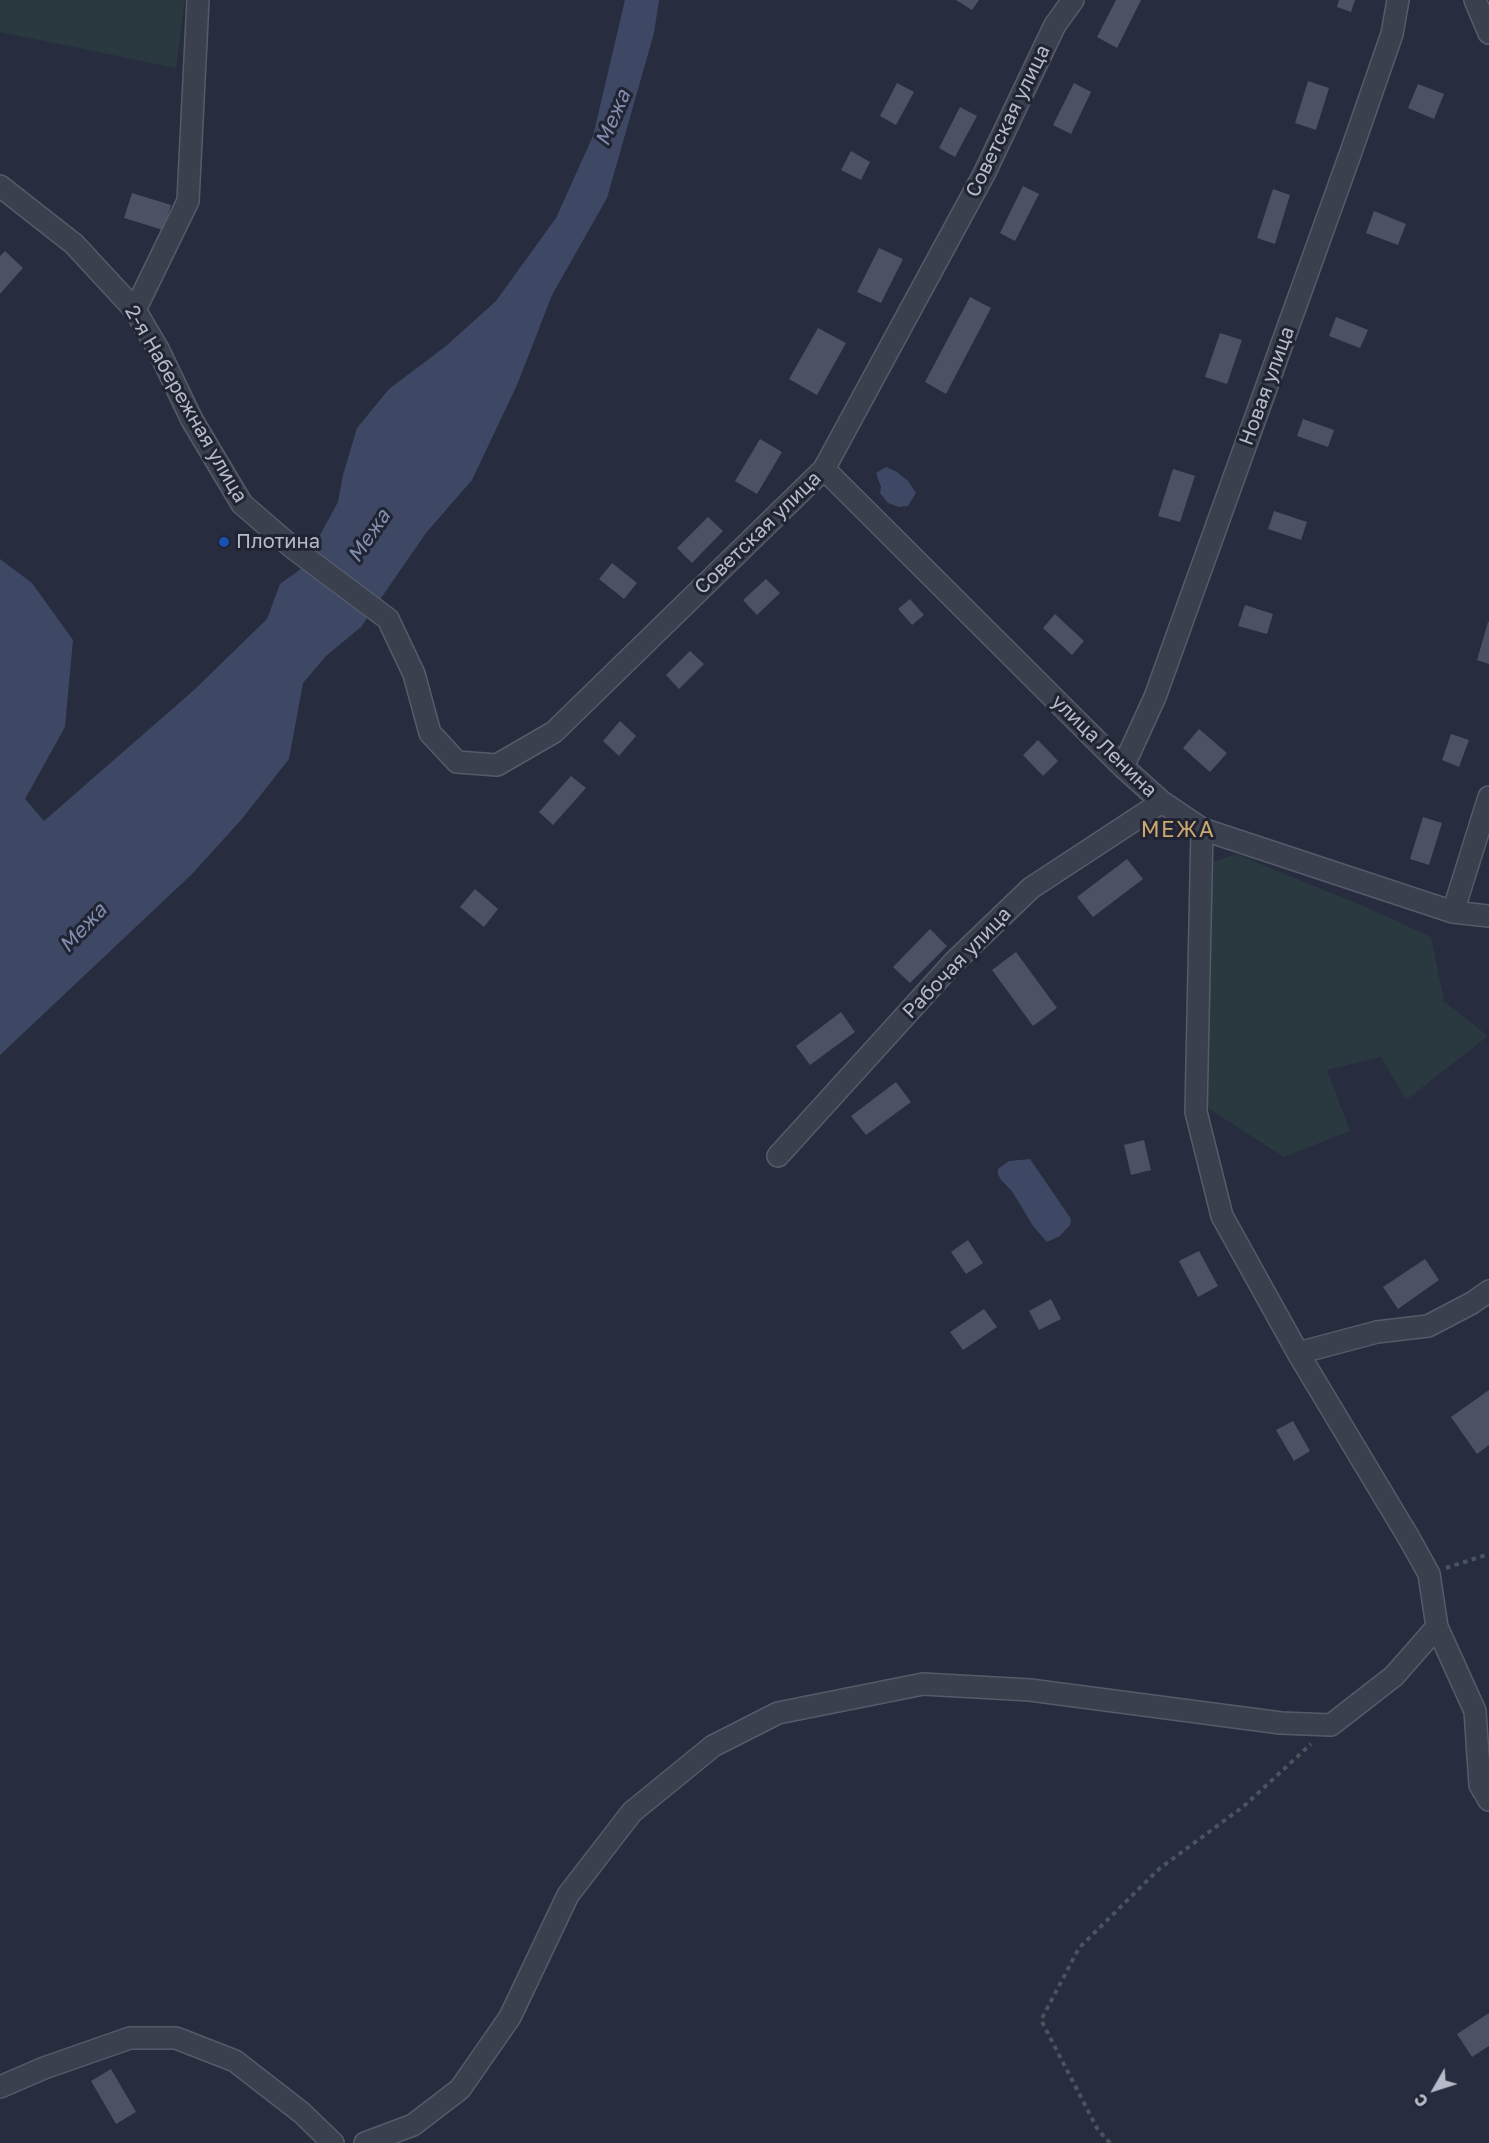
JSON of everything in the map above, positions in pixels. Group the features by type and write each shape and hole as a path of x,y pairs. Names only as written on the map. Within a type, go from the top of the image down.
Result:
{"street":[{"path":"135,310 188,201 198,0"},
{"name":"Советская улица","path":"388,619 414,674 430,733 457,762 497,765 554,732 824,469 984,174 1055,25 1073,0"},
{"name":"Новая улица","path":"1123,767 1155,697 1347,163 1392,34 1398,0"},
{"path":"1475,0 1489,33"},
{"name":"2-я Набережная улица","path":"0,186 74,244 135,310 158,349 192,420 242,504 293,548 388,619"},
{"name":"улица Ленина","path":"824,469 1123,767 1162,802 1202,829 1453,912 1489,916"},
{"path":"1453,912 1489,798"},
{"name":"Рабочая улица","path":"778,1156 954,962 1031,888 1162,802"},
{"path":"1202,829 1196,1112 1222,1216 1298,1353 1429,1574 1437,1627 1482,1712 1480,1785 1489,1800"},
{"path":"1298,1353 1377,1332 1428,1326 1472,1304 1489,1292"},
{"path":"365,2143 413,2125 460,2089 510,2017 568,1895 632,1812 713,1746 778,1713 923,1684 1030,1690 1281,1723 1331,1725 1394,1676 1437,1627"},
{"path":"0,2087 44,2068 130,2038 176,2038 235,2061 302,2113 333,2143"}],"path":[{"path":"1429,1574 1489,1554"},
{"path":"1110,2143 1098,2130 1041,2020 1046,2010 1079,1948 1159,1869 1244,1806 1331,1725"}],"shaded area":[{"path":"0,0 185,0 176,68 0,32"},
{"path":"1236,854 1368,908 1431,937 1444,1001 1488,1036 1406,1100 1381,1057 1327,1070 1350,1131 1284,1157 1203,1105 1213,862"}],"water":[{"name":"Межа","path":"625,0 659,0 654,33 607,198 552,295 517,385 472,480 426,533 361,627 326,656 303,683 289,759 241,820 192,874 0,1055 0,559 32,583 73,640 65,727 25,799 44,821 194,690 267,619 280,584 302,568 338,502 343,475 357,428 389,389 446,346 496,301 556,218 593,136"},
{"path":"886,467 908,481 916,493 908,506 899,507 888,503 880,493 881,487 876,473"},
{"path":"1030,1159 1071,1219 1070,1225 1060,1236 1047,1242 1033,1226 1012,1191 998,1174 998,1169 1009,1161"}],"building":[{"path":"956,0 979,0 972,10"},
{"path":"1116,0 1141,0 1117,48 1097,37"},
{"path":"1339,0 1355,0 1351,12 1337,7"},
{"path":"1308,81 1329,88 1316,130 1295,123"},
{"path":"897,83 914,92 896,125 880,116"},
{"path":"1074,83 1091,92 1071,134 1053,125"},
{"path":"1418,84 1444,94 1434,119 1408,108"},
{"path":"960,107 977,116 955,157 939,148"},
{"path":"851,151 870,162 861,180 841,170"},
{"path":"1023,186 1039,194 1015,241 1000,233"},
{"path":"1273,189 1290,195 1275,244 1257,238"},
{"path":"132,193 171,205 163,230 124,218"},
{"path":"1374,211 1406,224 1398,245 1366,233"},
{"path":"879,248 903,259 881,303 857,292"},
{"path":"5,251 23,268 0,294 0,256"},
{"path":"970,297 991,308 946,394 925,382"},
{"path":"1336,317 1368,330 1360,348 1329,336"},
{"path":"818,328 846,343 817,395 789,379"},
{"path":"1220,333 1242,340 1227,384 1205,377"},
{"path":"1303,419 1334,430 1328,447 1297,436"},
{"path":"760,439 782,452 757,494 735,481"},
{"path":"1173,469 1195,476 1180,522 1158,516"},
{"path":"1274,511 1307,522 1301,540 1268,529"},
{"path":"708,517 723,531 692,563 677,548"},
{"path":"612,563 637,583 624,599 599,579"},
{"path":"766,579 780,593 757,615 743,600"},
{"path":"910,599 924,615 912,625 898,609"},
{"path":"1245,605 1273,614 1267,634 1238,626"},
{"path":"1055,614 1084,641 1072,655 1043,628"},
{"path":"1489,622 1489,664 1477,660"},
{"path":"690,651 704,664 679,689 666,675"},
{"path":"620,721 636,736 619,756 603,741"},
{"path":"1199,729 1227,753 1210,772 1183,748"},
{"path":"1451,734 1469,740 1459,767 1442,760"},
{"path":"1038,740 1058,761 1043,776 1023,755"},
{"path":"571,776 586,788 553,825 539,812"},
{"path":"1423,817 1442,823 1429,865 1410,859"},
{"path":"1127,859 1143,879 1093,917 1077,897"},
{"path":"475,889 498,909 484,927 460,907"},
{"path":"930,929 947,946 910,983 893,967"},
{"path":"1016,952 1057,1008 1033,1026 992,970"},
{"path":"841,1012 855,1032 810,1065 796,1046"},
{"path":"896,1082 911,1102 866,1135 851,1116"},
{"path":"1144,1140 1151,1170 1131,1175 1124,1145"},
{"path":"968,1240 983,1263 966,1274 951,1252"},
{"path":"1199,1251 1218,1286 1198,1297 1179,1261"},
{"path":"1425,1259 1439,1280 1398,1309 1383,1287"},
{"path":"1051,1299 1061,1319 1039,1330 1029,1311"},
{"path":"984,1309 997,1327 963,1350 950,1332"},
{"path":"1489,1390 1489,1445 1477,1454 1451,1417"},
{"path":"1293,1421 1310,1451 1294,1461 1276,1430"},
{"path":"1489,2013 1489,2046 1472,2057 1457,2034"},
{"path":"111,2069 136,2112 116,2124 91,2081"}],"place":[{"name":"Плотина","path":"224,542"}],"district":[{"name":"МЕЖА","path":"1178,830"}]}
